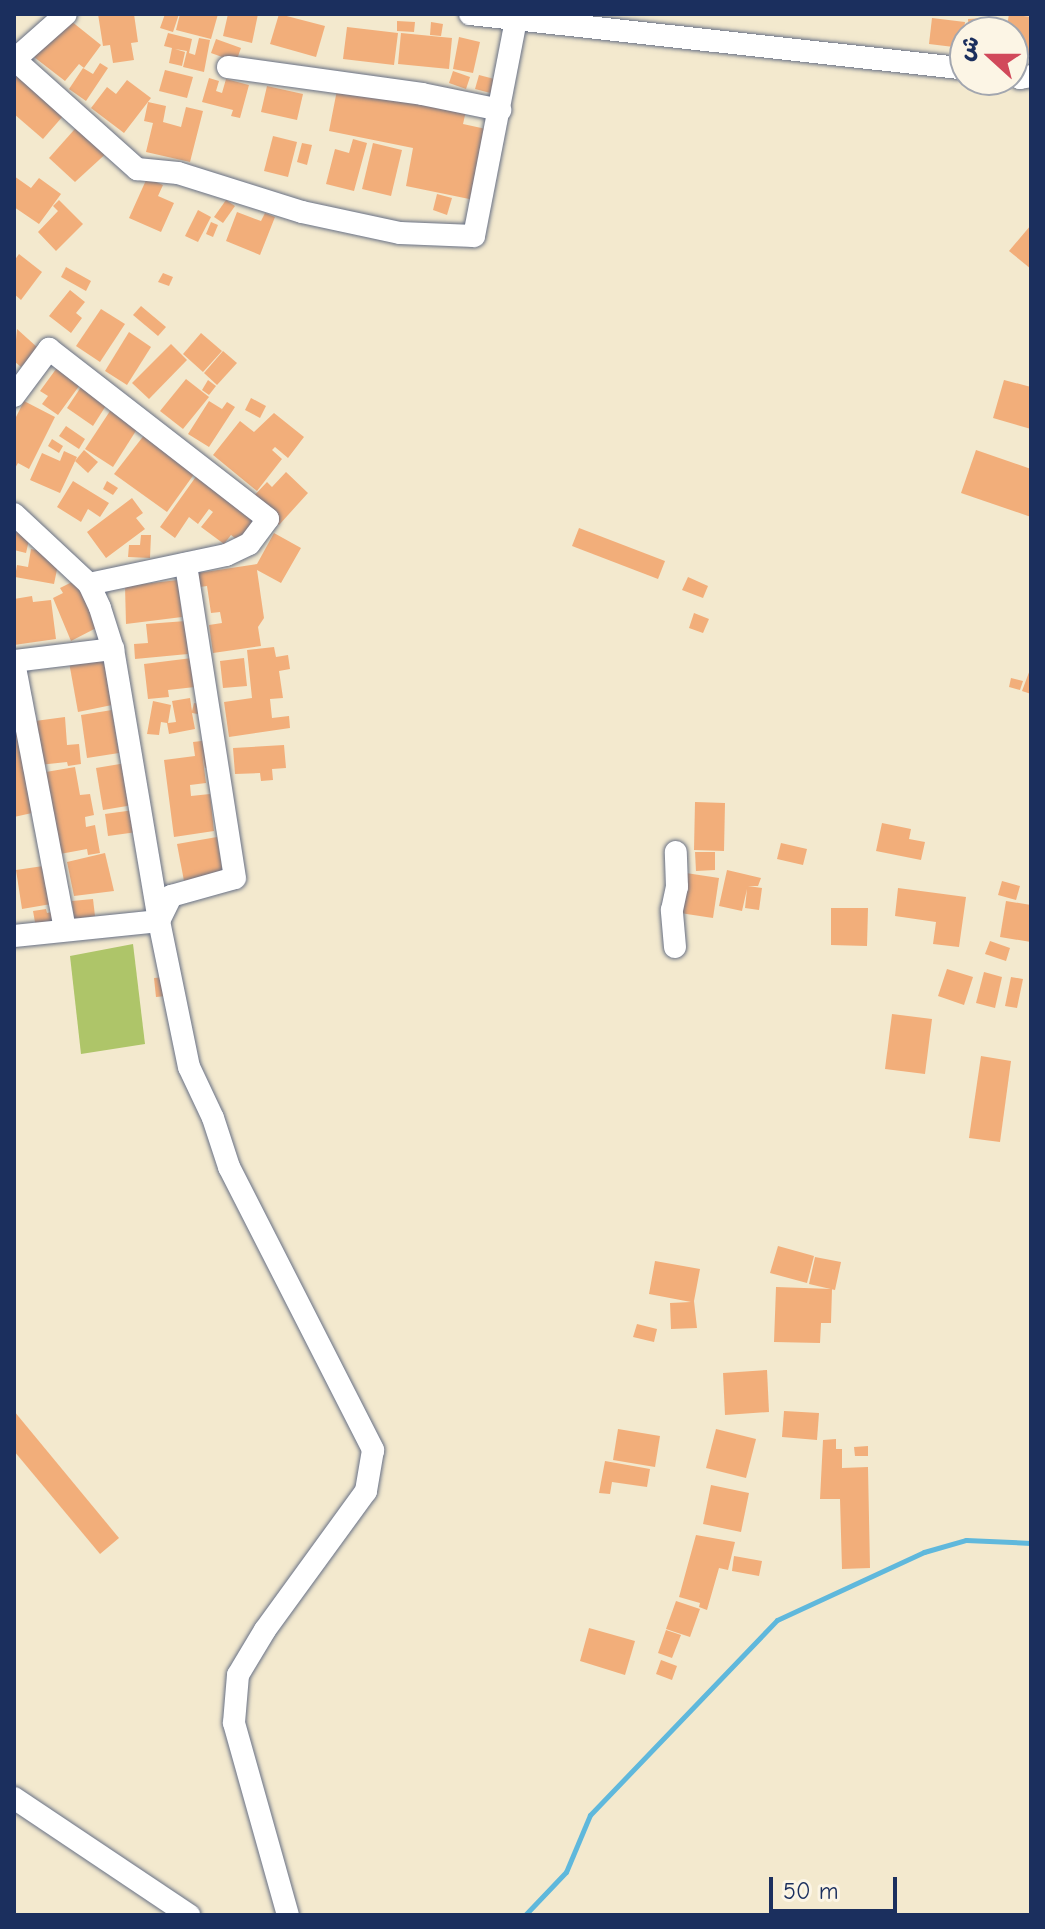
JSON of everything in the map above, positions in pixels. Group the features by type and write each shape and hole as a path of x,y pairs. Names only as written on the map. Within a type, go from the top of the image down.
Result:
{"street":[{"path":"66,14 14,60 137,169 178,173 302,212 400,233 474,236 516,19"},
{"path":"470,14 516,19 581,20 949,67"},
{"path":"228,67 422,94 500,110"},
{"path":"14,396 49,349 268,519 249,544 226,555 89,584"},
{"path":"14,514 89,584 113,649 159,921 189,1067 213,1118 229,1167 373,1450 366,1491 265,1630 238,1675 234,1723 288,1915"},
{"path":"159,921 171,896 235,878 186,564"},
{"path":"65,929 14,662 113,649"},
{"path":"675,947 672,910 677,887 676,852"},
{"path":"14,936 159,921"},
{"path":"14,1798 189,1915"}],"green space":[{"path":"133,944 145,1044 81,1054 70,956"}],"building":[{"path":"98,14 134,14 138,42 131,43 134,60 113,63 110,45 103,46"},
{"path":"165,14 179,14 173,32 160,28"},
{"path":"180,14 218,14 211,39 176,30"},
{"path":"228,14 258,14 252,43 223,36"},
{"path":"279,14 325,26 316,57 270,44"},
{"path":"66,17 101,45 84,68 79,64 65,81 34,57"},
{"path":"1029,17 1031,17 1029,59"},
{"path":"932,18 949,20 949,46 929,44"},
{"path":"397,21 415,22 414,32 397,31"},
{"path":"431,22 443,24 441,36 430,35"},
{"path":"347,27 398,33 394,65 343,59"},
{"path":"168,33 192,39 189,53 195,55 199,38 210,40 204,72 183,67 187,51 175,49 185,52 182,66 169,63 172,48 164,46"},
{"path":"401,33 452,38 449,69 398,64"},
{"path":"459,37 480,42 473,73 453,69"},
{"path":"216,39 241,48 236,62 211,53"},
{"path":"100,63 108,68 86,101 69,89 83,68 93,74"},
{"path":"165,70 193,77 187,98 159,91"},
{"path":"453,71 470,77 466,89 449,83"},
{"path":"14,74 63,116 43,139 14,114"},
{"path":"479,75 502,81 498,95 475,89"},
{"path":"209,78 219,81 216,91 222,93 226,79 249,85 240,118 231,116 233,110 202,102"},
{"path":"127,80 151,98 124,133 91,108 107,87 116,94"},
{"path":"267,86 303,94 297,120 261,112"},
{"path":"337,90 466,111 463,124 486,129 479,201 406,186 413,148 329,131"},
{"path":"148,102 166,106 163,122 181,127 186,107 203,111 190,162 146,152 153,123 144,121"},
{"path":"82,121 111,149 75,182 49,158"},
{"path":"273,136 297,142 288,177 264,171"},
{"path":"353,139 367,143 354,191 326,184 335,149 349,153"},
{"path":"302,143 312,145 307,165 297,162"},
{"path":"373,143 402,150 391,196 362,189"},
{"path":"14,176 31,188 39,178 61,194 39,224 14,207"},
{"path":"147,178 163,185 158,196 174,203 161,232 129,218"},
{"path":"437,194 452,198 447,215 433,210"},
{"path":"59,200 83,224 56,251 38,232 58,211 53,206"},
{"path":"226,200 235,206 223,223 214,217"},
{"path":"198,210 211,217 198,242 185,236"},
{"path":"237,212 261,221 265,213 275,217 260,255 226,241"},
{"path":"211,222 218,225 213,237 206,234"},
{"path":"1031,225 1031,269 1009,251"},
{"path":"19,254 42,272 21,300 14,294 14,261"},
{"path":"66,267 91,281 86,291 61,277"},
{"path":"163,273 173,277 169,286 158,282"},
{"path":"70,290 85,302 76,313 82,318 71,333 49,316"},
{"path":"141,306 166,327 158,336 133,315"},
{"path":"101,309 125,324 100,362 76,346"},
{"path":"17,329 38,348 21,367 14,361"},
{"path":"129,332 151,347 127,385 105,371"},
{"path":"201,333 222,351 203,372 183,354"},
{"path":"171,344 187,360 149,399 132,383"},
{"path":"223,351 237,363 217,385 204,373"},
{"path":"59,365 82,382 58,415 42,404 48,396 40,391"},
{"path":"186,379 209,397 183,429 160,411"},
{"path":"208,380 216,386 209,395 202,390"},
{"path":"1004,380 1031,387 1031,429 993,418"},
{"path":"81,387 107,404 93,426 67,408"},
{"path":"251,398 266,406 260,418 245,410"},
{"path":"24,401 55,417 29,469 18,463 14,470 14,421"},
{"path":"209,401 222,409 227,402 235,407 209,447 188,434"},
{"path":"112,408 139,426 113,467 85,449"},
{"path":"274,413 304,437 288,458 275,447 272,450 282,459 257,491 213,455 240,421 254,432"},
{"path":"66,426 85,439 79,449 59,436"},
{"path":"145,434 197,470 167,512 114,474"},
{"path":"52,439 63,446 59,453 48,446"},
{"path":"84,450 98,462 88,473 75,461"},
{"path":"976,450 1031,469 1031,517 961,493"},
{"path":"64,451 77,457 60,493 30,480 42,453 60,461"},
{"path":"200,471 260,515 240,542 231,535 224,544 201,527 213,512 209,509 198,524 189,517 175,538 160,527"},
{"path":"286,472 308,493 279,525 251,499 267,482 272,487"},
{"path":"73,481 109,503 100,517 88,509 81,522 57,507"},
{"path":"107,481 118,488 113,495 103,489"},
{"path":"132,498 143,513 136,518 145,529 106,558 87,532"},
{"path":"17,528 31,531 26,553 14,550"},
{"path":"579,528 665,561 658,579 572,546"},
{"path":"274,533 301,548 281,583 257,570 264,618 258,627 261,646 213,653 209,625 222,623 220,612 211,613 207,586 200,587 198,573 257,564"},
{"path":"141,535 151,535 150,558 128,557 129,545 140,545"},
{"path":"31,549 60,555 54,584 15,577 17,565 28,567"},
{"path":"688,577 708,586 703,598 682,590"},
{"path":"78,579 102,625 71,641 53,598 63,593 60,588"},
{"path":"178,580 182,617 126,624 125,586"},
{"path":"32,596 33,602 51,600 56,639 14,645 14,599"},
{"path":"694,613 709,619 703,633 689,628"},
{"path":"186,621 188,654 135,659 134,644 148,643 146,624"},
{"path":"274,647 276,657 288,655 290,669 279,671 283,698 270,699 272,718 289,716 290,728 229,737 224,702 252,698 247,650"},
{"path":"103,656 112,705 78,712 69,662"},
{"path":"192,658 195,687 168,690 169,697 148,699 144,664"},
{"path":"244,658 247,686 223,688 220,661"},
{"path":"1031,667 1031,694 1022,691"},
{"path":"1011,678 1023,681 1020,690 1009,687"},
{"path":"190,698 192,711 194,703 206,705 203,715 192,713 195,729 169,734 167,723 161,722 159,735 147,734 153,701 171,705 168,723 176,722 172,701"},
{"path":"112,710 119,753 87,758 81,715"},
{"path":"65,717 67,745 79,744 81,764 39,765 35,721"},
{"path":"14,720 32,813 14,817"},
{"path":"210,740 214,766 205,768 202,751 206,783 190,785 191,796 210,794 214,831 174,837 164,760 195,756 193,742"},
{"path":"284,745 286,768 272,769 273,780 261,781 260,773 235,774 233,748"},
{"path":"126,763 133,805 103,810 96,768"},
{"path":"75,767 80,795 90,794 94,815 85,817 86,827 95,825 100,853 88,855 87,849 60,854 46,772"},
{"path":"695,802 725,803 724,851 694,850"},
{"path":"134,810 137,832 108,836 105,814"},
{"path":"882,823 911,829 909,839 925,842 921,860 876,851"},
{"path":"217,837 223,874 184,881 177,844"},
{"path":"781,843 807,849 803,865 777,859"},
{"path":"695,852 715,852 715,870 696,871"},
{"path":"105,853 114,891 74,896 67,862"},
{"path":"50,865 57,903 22,909 16,870"},
{"path":"727,870 761,878 758,886 748,886 762,888 759,910 745,908 747,889 742,911 719,906"},
{"path":"686,873 719,878 713,918 680,913"},
{"path":"1002,881 1020,886 1016,900 998,895"},
{"path":"898,888 966,897 959,947 933,944 936,922 895,916"},
{"path":"93,899 95,916 74,919 72,901"},
{"path":"1006,901 1031,905 1031,942 1000,937"},
{"path":"831,908 868,908 867,946 831,945"},
{"path":"46,909 47,913 56,911 57,924 36,928 33,911"},
{"path":"990,941 1010,948 1006,961 985,954"},
{"path":"947,969 973,977 964,1005 938,996"},
{"path":"984,972 1002,977 995,1008 976,1003"},
{"path":"165,977 167,996 156,997 154,978"},
{"path":"1011,977 1023,979 1017,1008 1005,1006"},
{"path":"892,1014 932,1019 925,1074 885,1069"},
{"path":"981,1056 1011,1061 1000,1142 969,1138"},
{"path":"778,1246 814,1256 807,1283 770,1273"},
{"path":"815,1257 841,1262 835,1290 809,1284"},
{"path":"655,1261 700,1269 694,1301 697,1328 671,1329 670,1303 691,1302 649,1294"},
{"path":"776,1287 832,1289 831,1323 821,1323 820,1343 774,1342"},
{"path":"637,1324 657,1329 654,1342 633,1337"},
{"path":"767,1370 769,1412 725,1415 723,1373"},
{"path":"14,1411 119,1538 100,1554 14,1451"},
{"path":"784,1411 819,1413 817,1440 782,1437"},
{"path":"618,1429 660,1436 655,1467 613,1460"},
{"path":"716,1429 756,1439 746,1478 706,1468"},
{"path":"836,1439 836,1449 842,1449 842,1468 868,1467 870,1568 842,1569 840,1499 820,1499 823,1440"},
{"path":"868,1446 868,1456 855,1456 854,1447"},
{"path":"605,1461 650,1469 647,1487 612,1482 610,1494 599,1493"},
{"path":"711,1485 749,1493 741,1532 703,1524"},
{"path":"696,1535 735,1542 728,1570 719,1568 707,1610 699,1607 700,1603 679,1597"},
{"path":"734,1556 762,1561 759,1576 732,1571"},
{"path":"676,1601 700,1609 690,1637 666,1629"},
{"path":"589,1628 635,1641 625,1675 580,1661"},
{"path":"666,1630 681,1635 672,1658 658,1653"},
{"path":"661,1660 677,1666 672,1680 656,1674"}],"waterway":[{"path":"525,1915 566,1872 590,1815 777,1620 924,1552 966,1540 1031,1543"}]}
